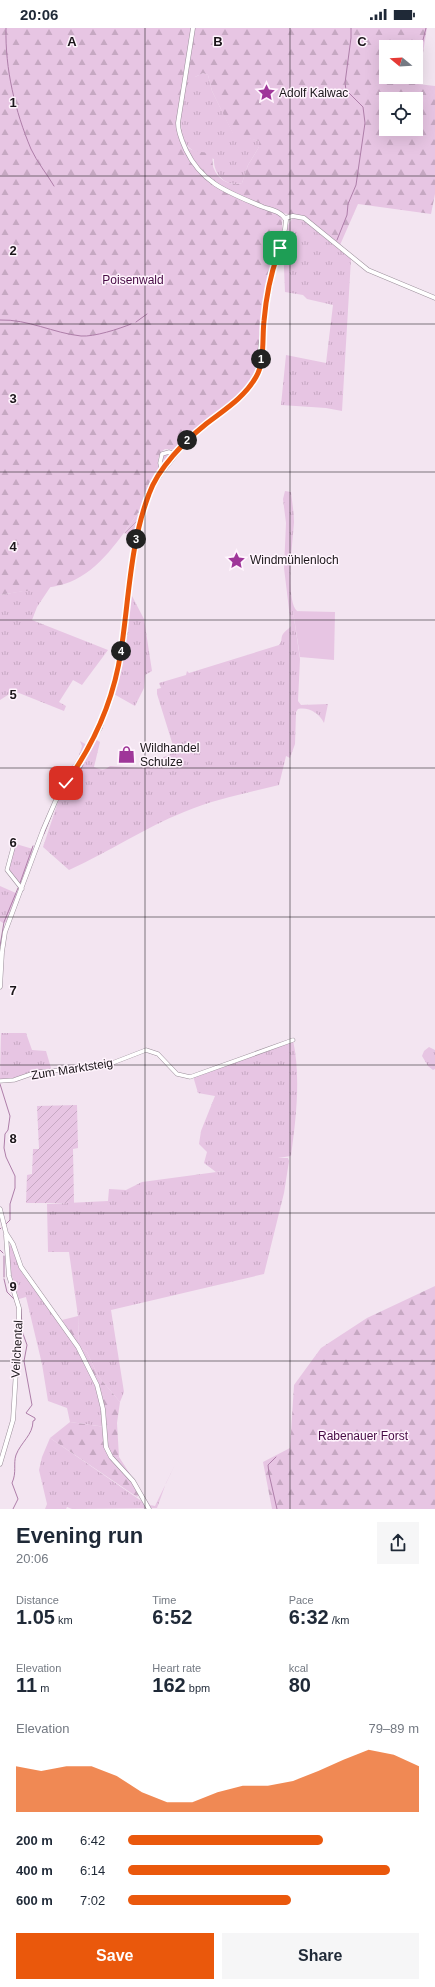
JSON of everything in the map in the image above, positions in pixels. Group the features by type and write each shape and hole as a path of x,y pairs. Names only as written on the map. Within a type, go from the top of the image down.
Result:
{"street":[{"path":"193,28 178,123 180,136 192,163 202,175 222,189 274,210 285,218 294,216 304,218 368,270 435,298"},
{"path":"0,987 2,952 6,932 55,800 100,728 121,652 135,543 150,491 175,454 189,438 243,394 258,375 265,311 274,266 285,229 285,218"},
{"path":"162,472 160,463 162,454 169,452 175,454"},
{"path":"14,844 7,870 22,889"},
{"name":"Zum Marktsteig","path":"1,1081 14,1080 37,1072 102,1067 146,1050 158,1054 177,1074 190,1077 293,1040"},
{"path":"0,1209 6,1233 25,1273 78,1347 97,1385 103,1409 106,1447 111,1457 133,1481 149,1509"},
{"name":"Veilchental","path":"0,1464 13,1420 19,1322 19,1308 9,1276 6,1233"}],"green space":[{"name":"Poisenwald","path":"0,28 427,28 423,53 423,40 379,40 379,84 418,84 435,86 435,194 431,214 358,204 340,245 299,217 282,213 282,238 273,263 258,370 251,383 231,403 197,430 176,450 165,449 161,452 158,459 159,472 148,491 141,514 138,513 124,533 91,570 70,582 45,588 0,595","holes":["203,73 208,75 212,91 233,134 259,141 259,147 248,165 242,183 234,184 226,182 222,179 214,169 212,154 190,149 185,144 182,136 181,126 187,78 195,77"]},
{"path":"203,73 208,75 212,91 233,133 259,141 259,147 248,165 242,183 231,184 222,179 218,175 214,165 214,159 199,154 191,149 182,135 181,126 187,77 195,77"},
{"path":"295,218 304,221 351,259 342,411 326,408 281,405 286,355 326,363 333,305 307,299 303,295 285,292 283,243 288,225 292,219"},
{"path":"165,454 171,456 163,466 161,461"},
{"path":"285,491 291,492 294,518 291,555 291,595 293,605 297,611 293,611 300,659 298,701 301,705 328,704 324,723 319,716 310,710 298,709 296,712 295,744 290,758 286,756 279,785 196,807 169,818 69,870 43,847 60,796 95,739 100,742 94,767 101,769 106,769 110,766 140,768 175,752 157,694 157,689 161,688 159,683 186,675 187,671 189,673 279,645 283,634 291,626 284,568 286,523 283,499"},
{"path":"138,513 141,514 135,537 124,533"},
{"path":"51,586 37,607 32,620 108,650 82,685 73,680 59,702 66,706 64,711 14,691 0,700 0,595"},
{"path":"131,591 144,619 152,671 145,675 144,688 135,706 112,693 122,659"},
{"path":"293,611 335,612 334,660 300,657"},
{"path":"80,741 87,745 69,775 54,769 65,769 73,765 82,746"},
{"path":"16,844 33,849 20,885 8,869"},
{"path":"0,886 18,894 7,922 3,923 0,921"},
{"path":"1,1033 26,1033 32,1050 46,1051 51,1068 50,1070 10,1079 0,1079"},
{"path":"293,1040 297,1069 297,1098 293,1142 291,1156 278,1158 288,1158 289,1161 284,1193 264,1274 111,1310 124,1392 120,1402 98,1376 87,1352 81,1348 97,1385 106,1427 70,1422 67,1408 48,1401 42,1364 26,1297 19,1299 11,1273 8,1246 11,1245 22,1273 63,1327 66,1325 79,1344 78,1316 69,1252 48,1252 47,1204 108,1201 109,1189 126,1190 142,1182 224,1171 216,1172 204,1163 207,1152 199,1144 201,1131 215,1096 198,1093 193,1076"},
{"path":"429,1047 435,1050 435,1069 433,1070 428,1066 422,1056 424,1051"},
{"path":"77,1105 78,1148 73,1149 74,1203 26,1203 27,1175 32,1174 33,1149 39,1149 37,1106"},
{"name":"Rabenauer Forst","path":"435,1286 435,1509 272,1509 263,1462 290,1448 294,1385 321,1348 367,1318"},
{"path":"78,1316 79,1345 62,1320"},
{"path":"80,1347 87,1352 98,1376 120,1402 117,1423 119,1457 115,1459 139,1495 137,1497 50,1438 70,1422 105,1427 97,1385"},
{"path":"50,1438 143,1502 115,1459 119,1457 150,1505 155,1506 165,1485 157,1508 72,1509 67,1507 66,1509 45,1509 47,1504 39,1470 42,1457"}],"waterway":[{"path":"6,28 9,74 20,120 33,154 54,186"},
{"path":"337,240 347,215 348,204 356,185 365,123 363,107 346,90 345,83 351,28"},
{"path":"423,40 426,28"},
{"path":"136,322 147,314"},
{"path":"0,320 21,322 81,336 99,334 131,324"},
{"path":"60,796 70,789 83,765"},
{"path":"44,834 53,811"},
{"path":"20,883 33,846"},
{"path":"0,946 4,922 18,888"},
{"path":"0,1084 10,1116 8,1130 5,1134 4,1148 6,1157 15,1176 15,1188 10,1204 10,1220 6,1224"},
{"path":"0,1250 3,1253"},
{"path":"4,1256 4,1277"},
{"path":"4,1279 7,1292 14,1299"},
{"path":"21,1309 22,1326"},
{"path":"13,1509 18,1499 12,1483 15,1458 18,1450 31,1430 33,1421 35,1420 35,1418 26,1413 32,1405 24,1361 27,1345 22,1331"},
{"path":"276,1457 268,1465 277,1509"}],"place":[{"name":"Adolf Kalwac","path":"266,93"},
{"name":"Windmühlenloch","path":"237,560"},
{"name":"Wildhandel Schulze","path":"127,755"}],"route":[{"path":"66,783 100,728 119,666 135,543 150,491 175,454 189,438 232,405 252,384 258,375 265,311 274,266 280,248"}]}
